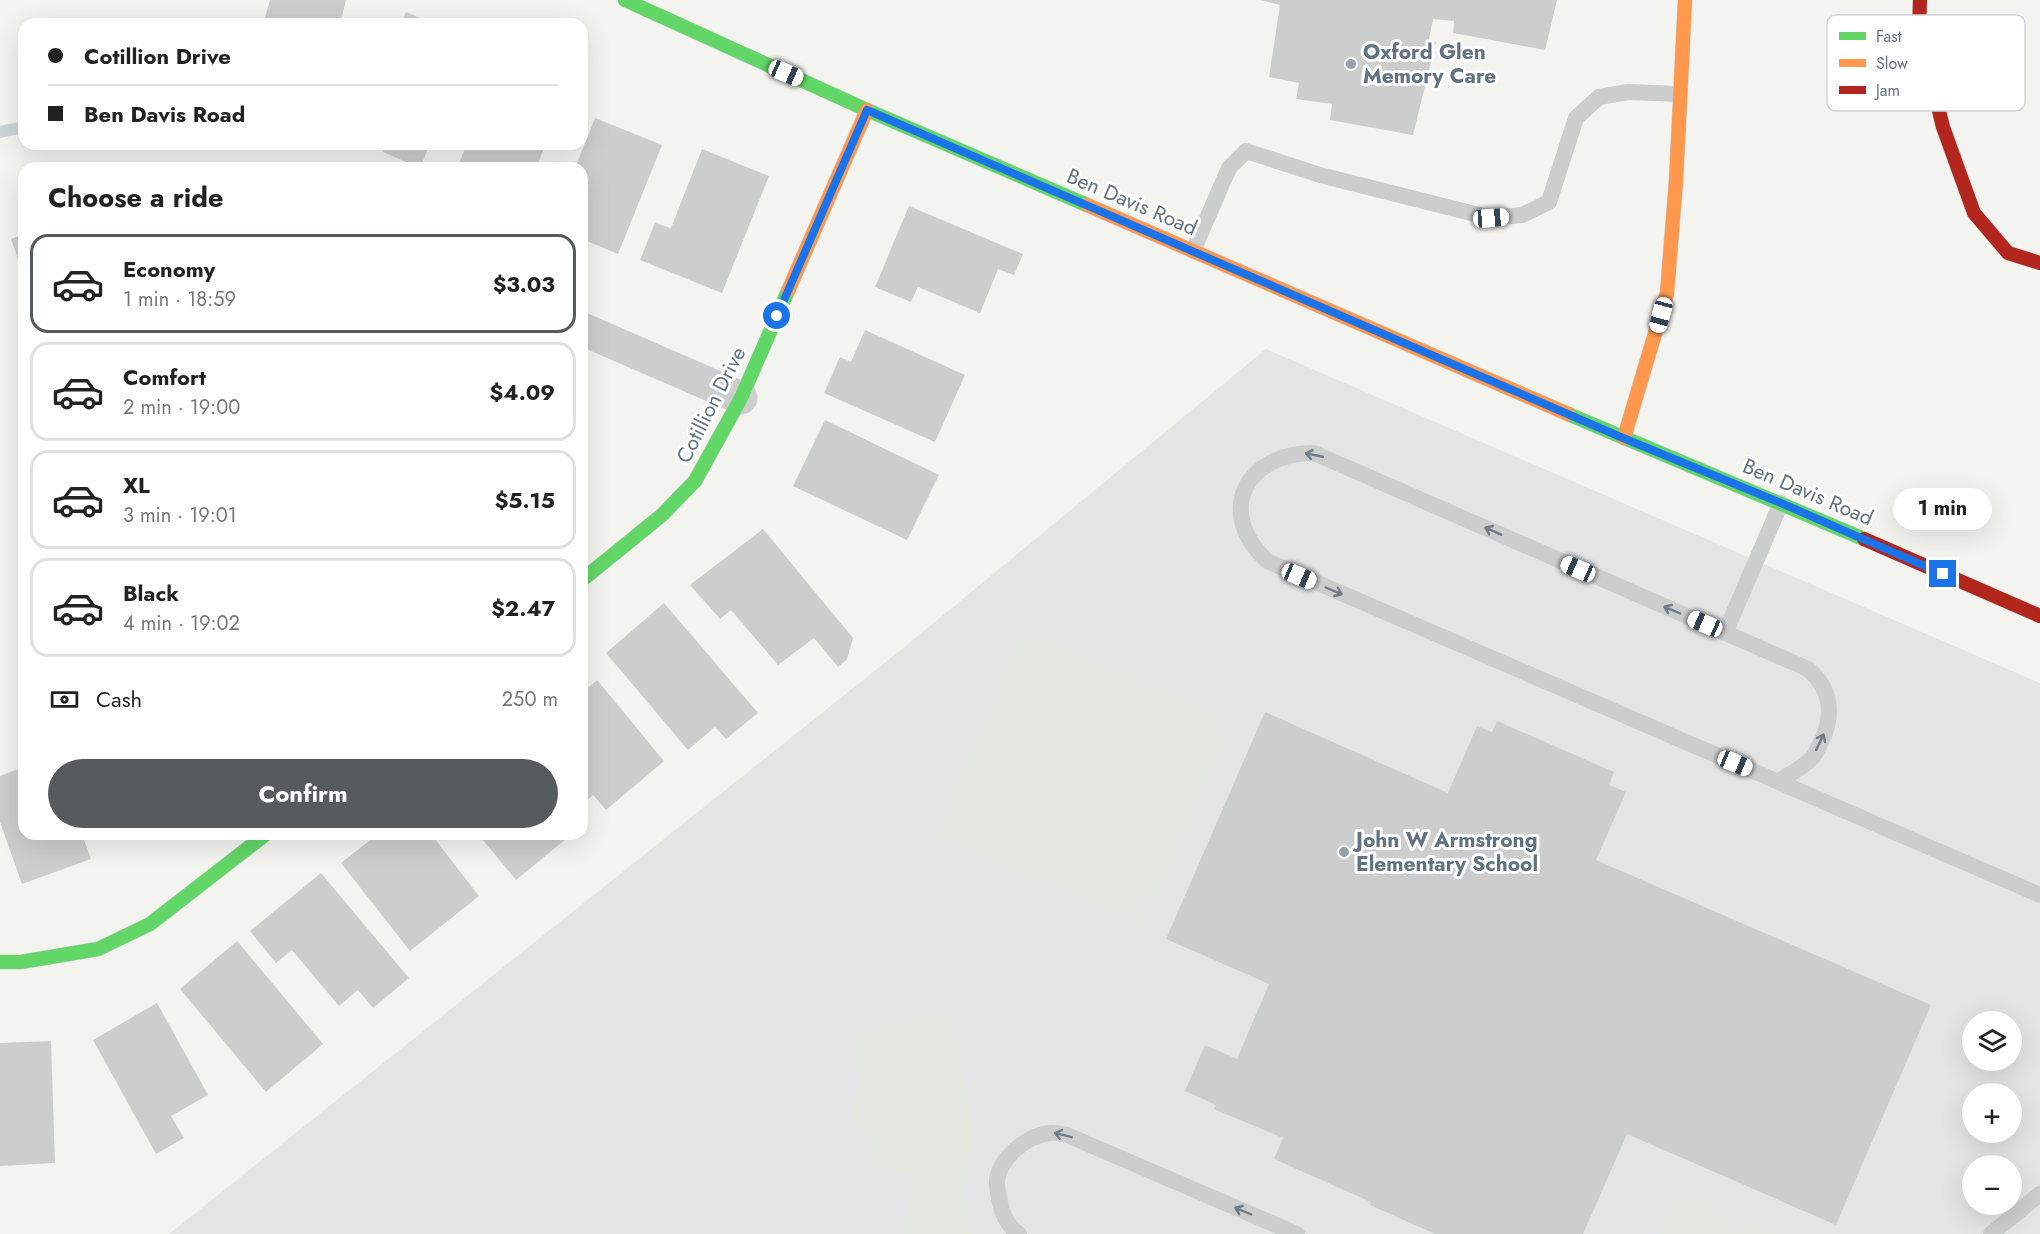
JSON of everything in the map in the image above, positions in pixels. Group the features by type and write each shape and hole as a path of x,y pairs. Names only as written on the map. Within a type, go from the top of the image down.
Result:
{"street":[{"name":"Ben Davis Road","path":"625,0 867,110 2040,616"},
{"path":"1623,438 1642,382 1667,292 1676,181 1685,0"},
{"path":"1920,0 1920,15"},
{"name":"Cotillion Drive","path":"588,575 662,515 696,481 741,398 867,110"},
{"path":"1939,111 1974,213 2008,253 2040,263"},
{"path":"588,332 741,398"},
{"path":"0,963 21,962 98,949 150,924 259,840"}],"lane":[{"path":"1193,251 1229,168 1246,151 1320,176 1491,218 1522,215 1549,202 1576,118 1599,97 1628,92 1680,94"},
{"path":"1779,782 1814,755 1829,721 1830,708 1827,696 1817,677 1808,669 1314,453 1294,454 1274,460 1252,477 1245,489 1241,511 1243,523 1252,544 1267,561 2040,895"},
{"path":"1725,633 1781,503"},
{"path":"1019,1234 1005,1220 997,1181 1001,1167 1022,1144 1051,1132 1067,1136 1296,1234"},
{"path":"1991,1234 2040,1194"}],"shaded area":[{"name":"John W Armstrong Elementary School","path":"1266,349 2040,683 2040,1234 169,1234 902,649"},
{"path":"1025,629 1233,718 1142,927 935,838"},
{"path":"935,1011 951,1018 971,1110 971,1154 965,1178 964,1200 973,1234 903,1234 914,1175 879,1167 871,1162 869,1151 872,1142 850,1113 852,1103 862,1091 854,1042 859,1030"},
{"path":"1678,1190 1776,1234 1658,1234"}],"building":[{"path":"270,0 346,0 342,18 265,18"},
{"name":"Oxford Glen Memory Care","path":"1260,0 1557,0 1545,50 1453,33 1454,21 1433,19 1429,39 1436,42 1413,135 1330,120 1332,104 1296,99 1299,83 1269,77 1280,5"},
{"path":"406,12 420,18 404,18"},
{"path":"595,118 662,145 618,254 588,242 588,162 577,162 582,150 588,150 588,136"},
{"path":"702,149 769,176 722,293 640,260 655,223 671,228"},
{"path":"384,150 428,150 422,162 406,162 383,152"},
{"path":"464,150 544,150 538,162 460,162"},
{"path":"909,206 1023,254 1014,275 998,269 980,313 918,287 911,302 875,287"},
{"path":"18,236 18,259 11,239"},
{"path":"865,330 965,375 935,442 824,393 840,357 851,362"},
{"path":"825,420 939,475 907,540 793,486"},
{"path":"763,529 853,638 847,659 838,667 814,638 778,665 731,610 720,619 690,585"},
{"path":"664,603 758,713 726,739 715,727 688,750 606,653"},
{"path":"597,680 664,761 606,810 593,795 588,800 588,688"},
{"path":"1265,712 1448,793 1477,726 1492,732 1497,721 1614,772 1609,785 1626,792 1596,860 1931,1005 1836,1225 1627,1134 1583,1234 1435,1234 1370,1205 1371,1202 1274,1159 1283,1138 1214,1109 1216,1105 1185,1091 1205,1045 1237,1059 1269,984 1166,939"},
{"path":"18,769 18,840 84,840 91,859 22,884 0,822 0,776"},
{"path":"370,840 436,840 479,896 410,951 341,863"},
{"path":"483,840 565,840 516,880"},
{"path":"321,873 409,978 373,1008 358,990 339,1006 292,950 276,963 250,931"},
{"path":"237,941 323,1044 266,1092 180,989"},
{"path":"157,1003 208,1095 171,1116 184,1138 156,1154 93,1040"},
{"path":"51,1041 55,1163 0,1166 0,1043"}],"waterway":[{"path":"0,132 18,128"}],"traffic: fast":[{"path":"625,0 867,110 1087,205"},
{"path":"588,575 662,515 695,481 741,398 788,291"},
{"path":"1568,414 1864,539"},
{"path":"0,962 21,962 98,949 150,924 258,840"}],"traffic: slow":[{"path":"1624,438 1667,293 1676,181 1685,0"},
{"path":"788,291 867,110"},
{"path":"1087,205 1568,414"}],"traffic: jam":[{"path":"1920,0 1920,15"},
{"path":"1939,111 1974,213 2008,253 2040,263"},
{"path":"1864,539 2040,616"}],"place":[{"name":"Oxford Glen Memory Care","path":"1351,64"},
{"name":"John W Armstrong Elementary School","path":"1344,852"}],"route":[{"path":"777,316 867,110 1623,438 1781,503 1943,574"}]}
